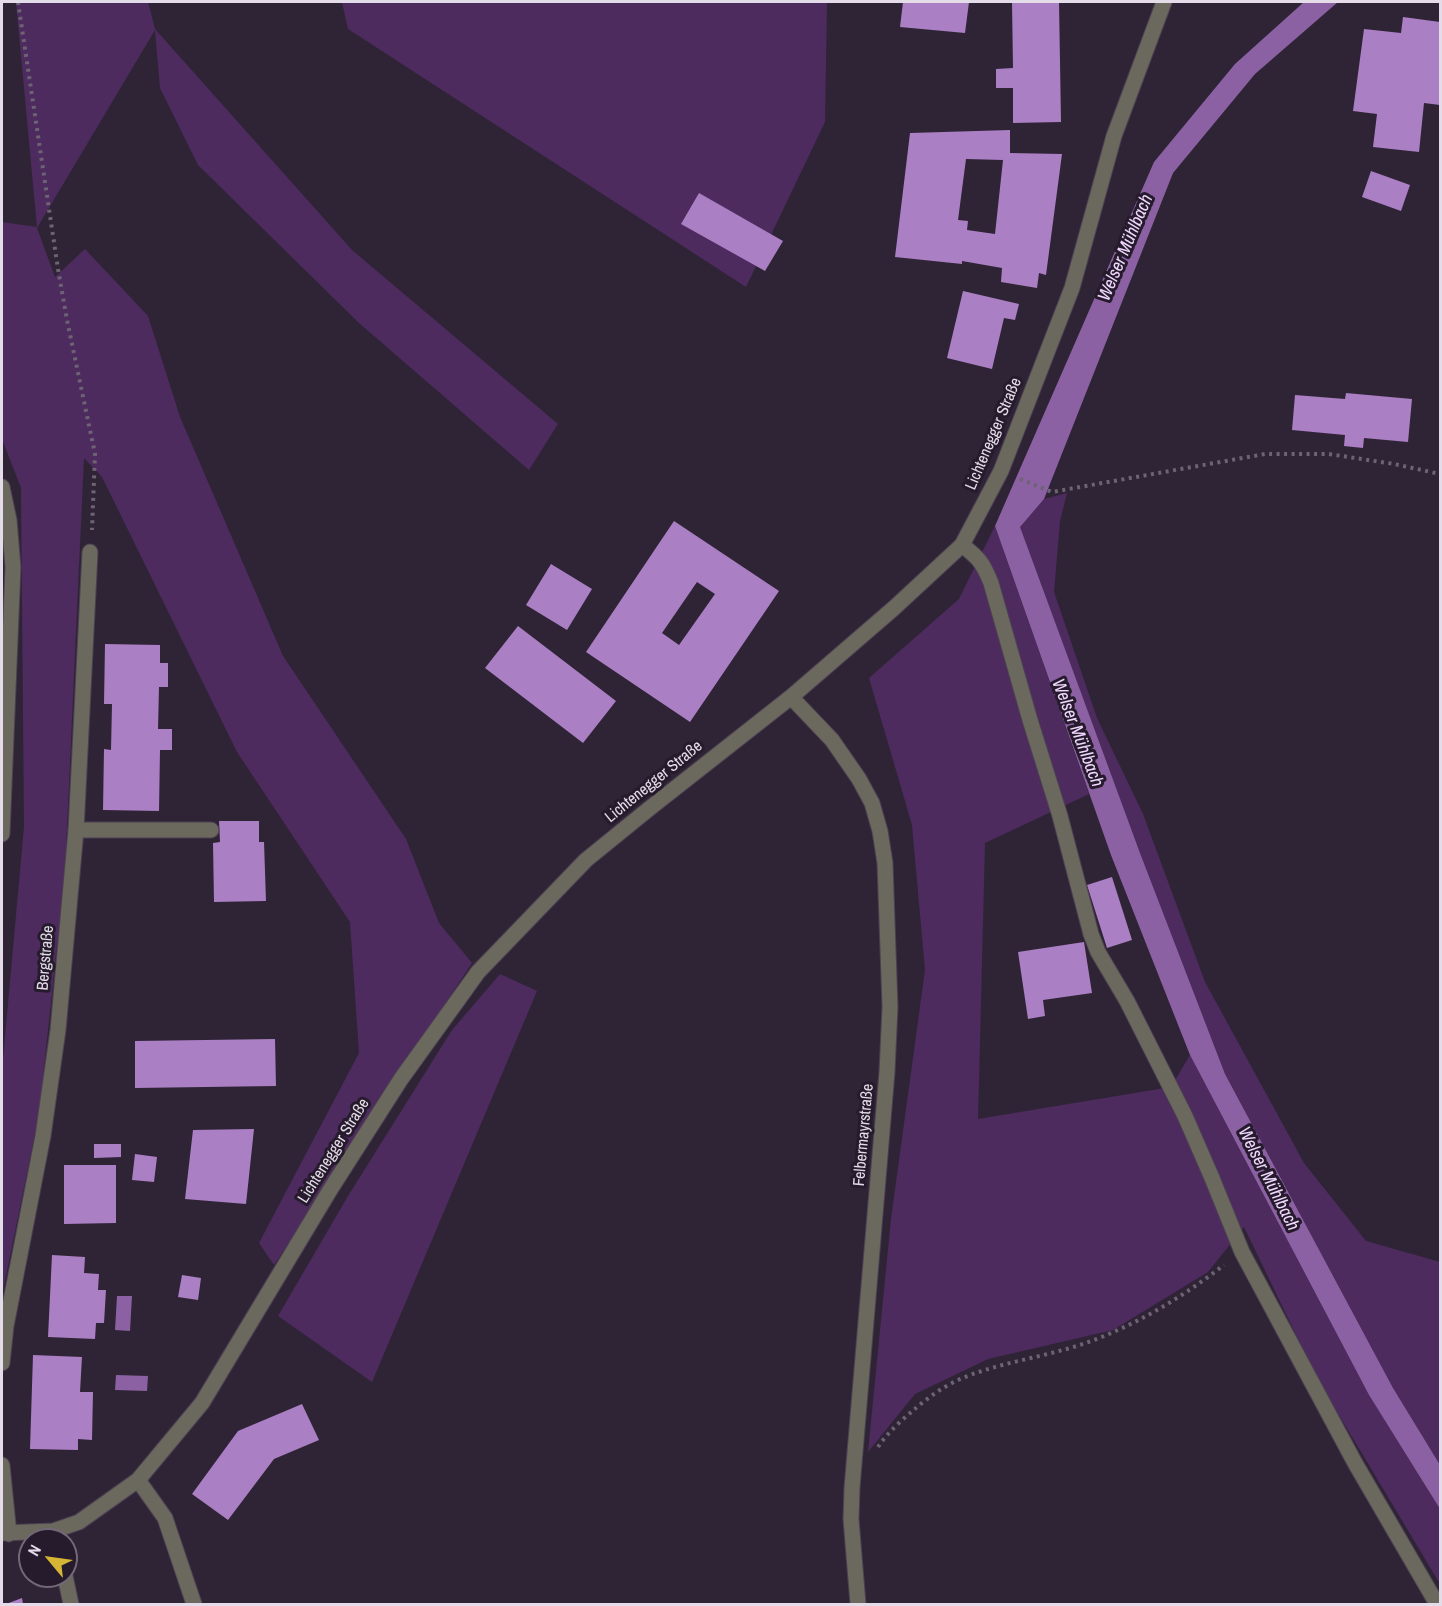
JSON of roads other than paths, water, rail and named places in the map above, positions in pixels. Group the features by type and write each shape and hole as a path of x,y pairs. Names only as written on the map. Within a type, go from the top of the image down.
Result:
{"street":[{"name":"Lichtenegger Straße","path":"67,1528 138,1480 202,1403 330,1190 401,1079 478,972 586,860 791,697 894,608 962,544 1001,471 1072,288 1114,136 1164,2"},
{"path":"2,487 9,520 13,567 2,834"},
{"path":"962,544 984,565 991,583 1098,952 1127,1001 1161,1067 1212,1178 1242,1252 1355,1463 1437,1605"},
{"name":"Bergstraße","path":"2,1363 6,1326 43,1136 58,1030 76,830 90,552"},
{"name":"Felbermayrstraße","path":"791,697 832,741 859,779 872,803 880,831 885,863 891,1007 852,1488 851,1519 858,1605"},
{"path":"76,830 211,830"},
{"path":"2,1465 5,1534"},
{"path":"138,1480 165,1518 194,1605"},
{"path":"67,1588 71,1605"}],"water":[{"name":"Welser Mühlbach","path":"1304,2 1338,2 1255,74 1173,173 1044,499 1020,527 1140,853 1225,1074 1393,1388 1440,1465 1440,1509 1369,1395 1190,1055 1111,855 995,526 1154,162 1235,64"},
{"path":"117,1296 132,1296 130,1331 115,1330"},
{"path":"116,1375 148,1376 147,1391 115,1390"}]}
